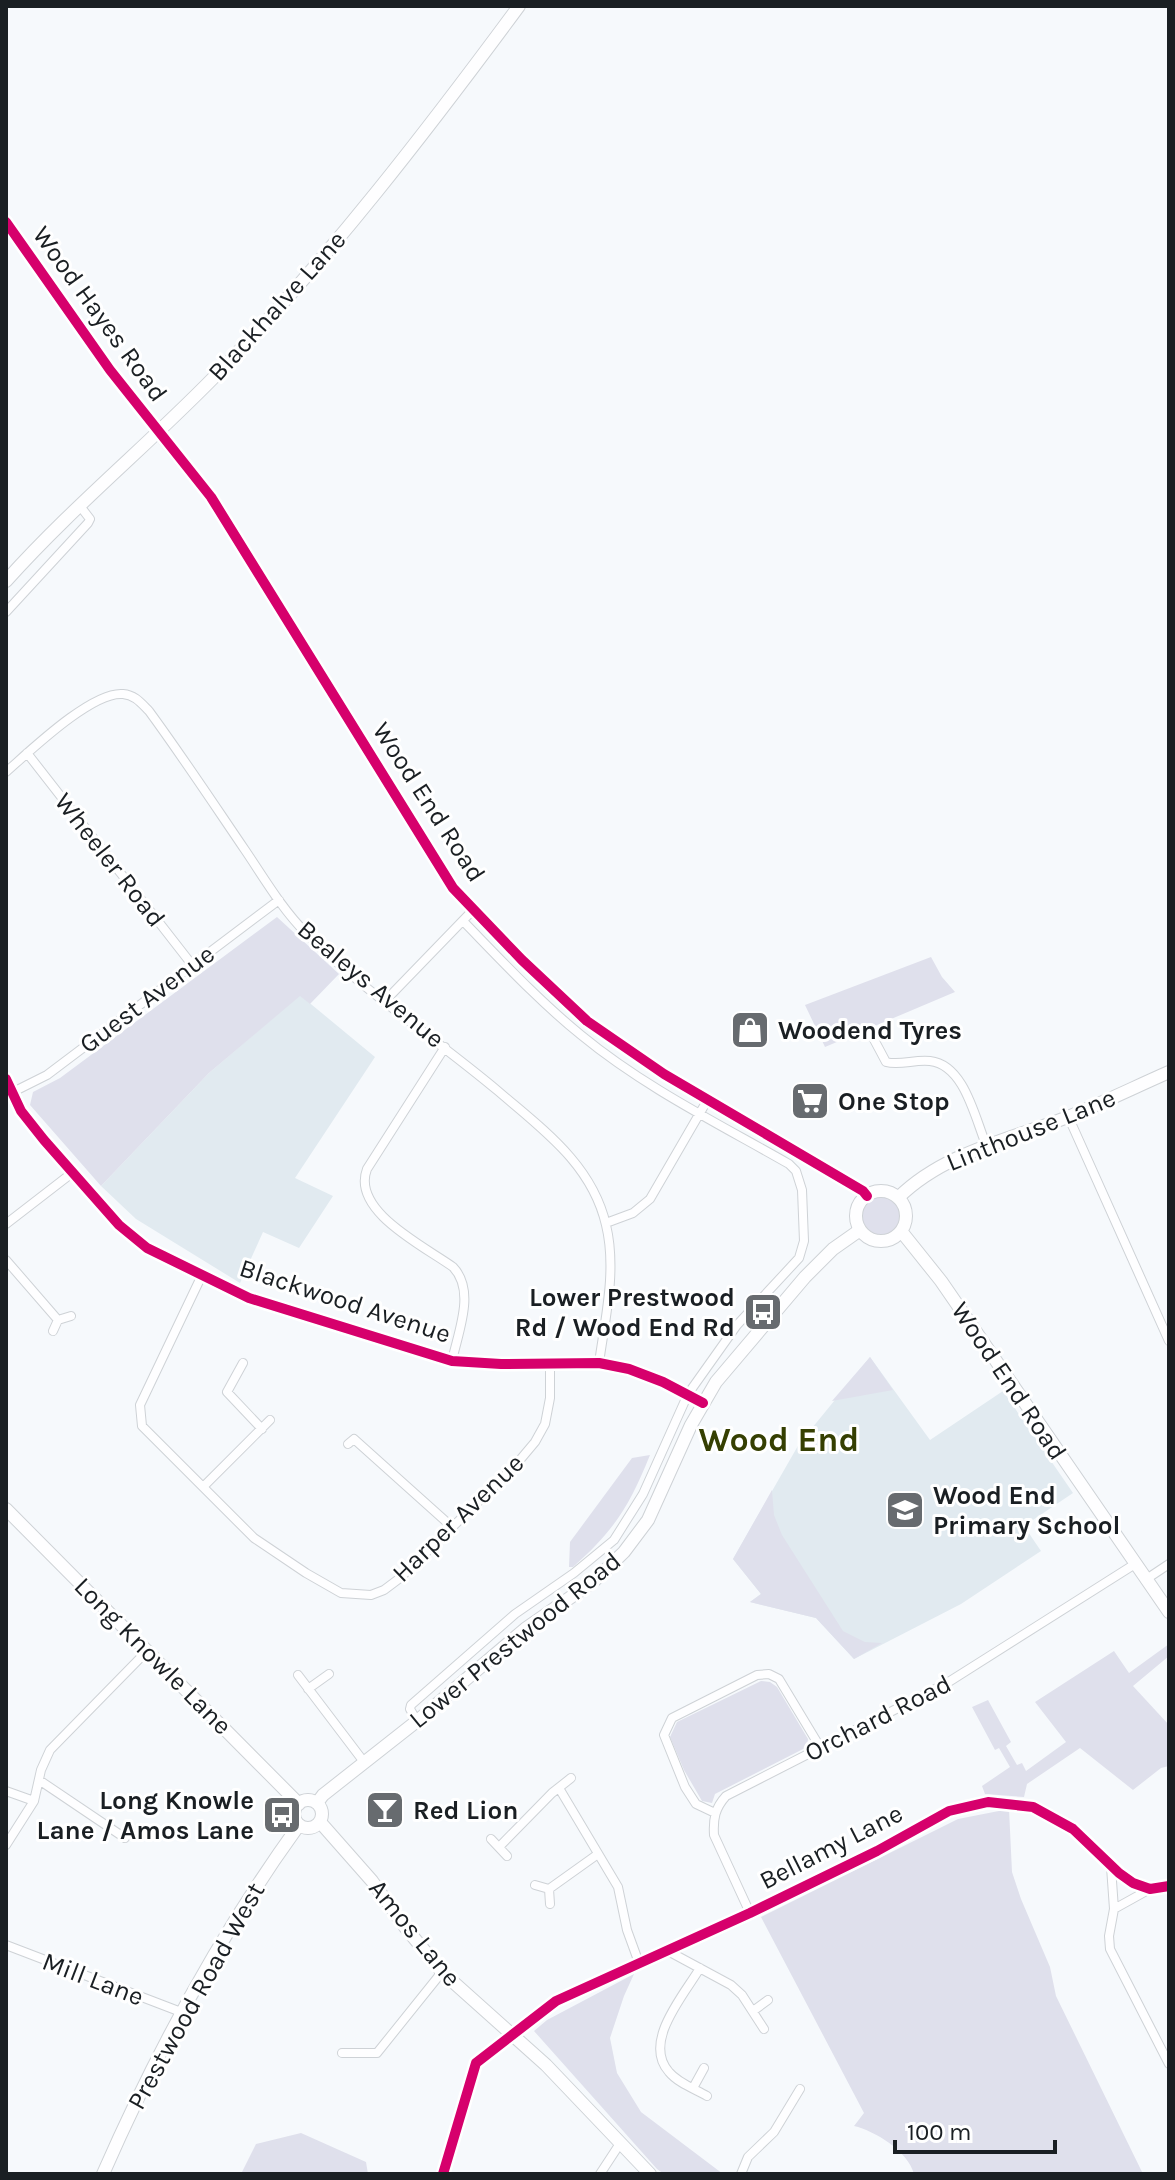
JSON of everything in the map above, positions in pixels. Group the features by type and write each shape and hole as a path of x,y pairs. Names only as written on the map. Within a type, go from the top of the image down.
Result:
{"street":[{"name":"Blackhalve Lane","path":"6,581 221,370 332,247 519,6"},
{"name":"Wood Hayes Road","path":"6,222 110,370 158,431"},
{"name":"Wood End Road","path":"158,431 211,497 453,888 533,971 587,1021 627,1051 867,1196"},
{"path":"6,612 88,523 90,519 80,506"},
{"name":"Bealeys Avenue","path":"6,772 92,701 114,695 135,697 176,747 279,900 306,933 384,1002 445,1047 563,1146 594,1193 606,1223 610,1276 599,1363"},
{"name":"Wheeler Road","path":"27,753 193,966"},
{"name":"Guest Avenue","path":"11,1093 47,1075 279,900"},
{"path":"384,1002 474,909"},
{"path":"417,1721 411,1705 515,1614 574,1573 614,1540 643,1494 688,1394 737,1325 793,1266 804,1241 802,1190 796,1171 789,1164 648,1083 583,1037 516,976 463,921"},
{"path":"870,1032 886,1062 938,1062 954,1074 987,1147"},
{"path":"445,1047 367,1169 363,1185 369,1201 379,1214 459,1273 465,1287 465,1297 452,1361"},
{"name":"Linthouse Lane","path":"898,1198 936,1169 1169,1072"},
{"name":"Blackwood Avenue","path":"6,1079 21,1111 119,1225 147,1248 249,1298 452,1361 599,1363 646,1375 703,1403"},
{"path":"606,1223 633,1213 650,1199 708,1099"},
{"path":"1068,1116 1169,1341"},
{"path":"6,1224 72,1173"},
{"path":"886,1192 898,1198 905,1212 901,1231 894,1238 881,1241 867,1237 860,1230 857,1212 867,1196 886,1192"},
{"name":"Lower Prestwood Road","path":"317,1803 525,1629 594,1581 624,1552 658,1500 703,1403 716,1382 791,1291 833,1249 860,1230"},
{"name":"Wood End Road","path":"901,1231 941,1281 1169,1612"},
{"path":"6,1260 58,1320"},
{"name":"Harper Avenue","path":"202,1275 140,1405 142,1426 254,1538 341,1593 371,1595 384,1590 514,1467 535,1442 545,1424 550,1398 550,1363"},
{"path":"53,1331 58,1320 71,1316"},
{"path":"243,1363 227,1392 262,1429"},
{"path":"203,1487 270,1420"},
{"path":"348,1444 354,1439 451,1526"},
{"name":"Long Knowle Lane","path":"6,1509 299,1804"},
{"name":"Orchard Road","path":"715,1813 726,1796 947,1683 1135,1564"},
{"path":"1145,1580 1169,1564"},
{"path":"6,1845 34,1801 50,1750 148,1650"},
{"path":"308,1689 329,1674"},
{"path":"750,1913 714,1835 715,1813 696,1804 685,1787 664,1735 672,1718 757,1675 769,1674 779,1679 820,1747"},
{"path":"298,1675 364,1762"},
{"path":"500,1846 571,1778"},
{"path":"39,1780 125,1838"},
{"path":"559,1788 618,1887 627,1930 639,1963"},
{"path":"6,1791 34,1801"},
{"path":"307,1800 317,1803 323,1813 320,1822 311,1828 299,1825 294,1816 299,1804 307,1800"},
{"name":"Bellamy Lane","path":"443,2174 476,2063 556,2001 750,1913 877,1851 949,1811 988,1802 1033,1807 1073,1829 1111,1866 1133,1883 1150,1889"},
{"name":"Amos Lane","path":"320,1822 372,1881 442,1972 546,2065 650,2174"},
{"name":"Prestwood Road West","path":"103,2174 181,2012 242,1908 299,1825"},
{"path":"491,1839 507,1856"},
{"path":"549,1889 598,1854"},
{"path":"1111,1866 1114,1909 1110,1949 1169,2064"},
{"path":"535,1885 549,1889"},
{"path":"1114,1909 1150,1889 1169,1886"},
{"path":"549,1889 550,1904"},
{"name":"Mill Lane","path":"6,1945 181,2012"},
{"path":"668,1951 731,1985 764,2029"},
{"path":"700,1968 667,2023 660,2046 667,2070 707,2096"},
{"path":"342,2053 377,2053 442,1972"},
{"path":"753,2011 768,2000"},
{"path":"693,2088 704,2068"},
{"path":"741,2174 748,2157 774,2132 800,2089"},
{"path":"600,2174 621,2142"}],"shaded area":[{"path":"277,917 339,974 310,1004 300,996 209,1073 101,1186 30,1105 33,1092 60,1078"},
{"path":"931,957 955,992 825,1047 805,1005"},
{"path":"300,995 375,1057 295,1178 333,1196 299,1248 263,1232 240,1283 136,1219 101,1186 209,1073"},
{"path":"881,1197 894,1203 900,1216 894,1229 881,1235 868,1229 862,1216 868,1203"},
{"name":"Wood End Primary School","path":"870,1357 930,1440 1003,1391 1073,1493 1024,1526 1041,1551 961,1604 854,1659 816,1618 750,1602 761,1594 733,1559 799,1444"},
{"path":"870,1357 893,1390 832,1401"},
{"path":"650,1455 619,1516 600,1541 573,1567 569,1567 570,1542 632,1458"},
{"path":"772,1490 774,1515 782,1535 843,1631 865,1642 882,1643 854,1659 816,1618 750,1602 761,1594 733,1559"},
{"path":"1169,1644 1169,1656 1133,1686 1169,1725 1169,1766 1161,1768 1133,1790 1080,1748 1027,1784 1024,1797 985,1794 982,1786 1010,1767 999,1748 995,1750 972,1707 988,1700 1011,1742 1006,1746 1017,1765 1022,1763 1026,1771 1066,1742 1035,1702 1114,1651 1129,1673"},
{"path":"761,1681 777,1687 808,1739 807,1747 715,1794 712,1803 702,1801 670,1737 677,1722"},
{"path":"1009,1809 1012,1872 1050,1967 1056,1996 1143,2174 914,2174 905,2158 890,2143 854,2126 864,2113 761,1917 958,1819"},
{"path":"634,1974 610,2038 617,2073 641,2112 723,2174 664,2174 657,2169 534,2031 547,2020"},
{"path":"301,2133 366,2162 368,2174 241,2174 256,2144"}],"cycle path":[{"path":"6,222 110,370 211,497 453,888 522,960 587,1021 664,1074 867,1196"},
{"path":"6,1079 21,1111 119,1225 147,1248 249,1298 452,1361 599,1363 629,1369 703,1403"},
{"path":"443,2174 476,2063 556,2001 750,1913 877,1851 949,1811 988,1802 1033,1807 1073,1829 1133,1883 1150,1889 1169,1886"}],"place":[{"name":"Woodend Tyres","path":"750,1030"},
{"name":"One Stop","path":"810,1101"},
{"name":"Lower Prestwood Rd / Wood End Rd","path":"763,1312"},
{"name":"Wood End Primary School","path":"905,1510"},
{"name":"Red Lion","path":"385,1810"},
{"name":"Long Knowle Lane / Amos Lane","path":"282,1815"}],"district":[{"name":"Wood End","path":"779,1440"}]}
